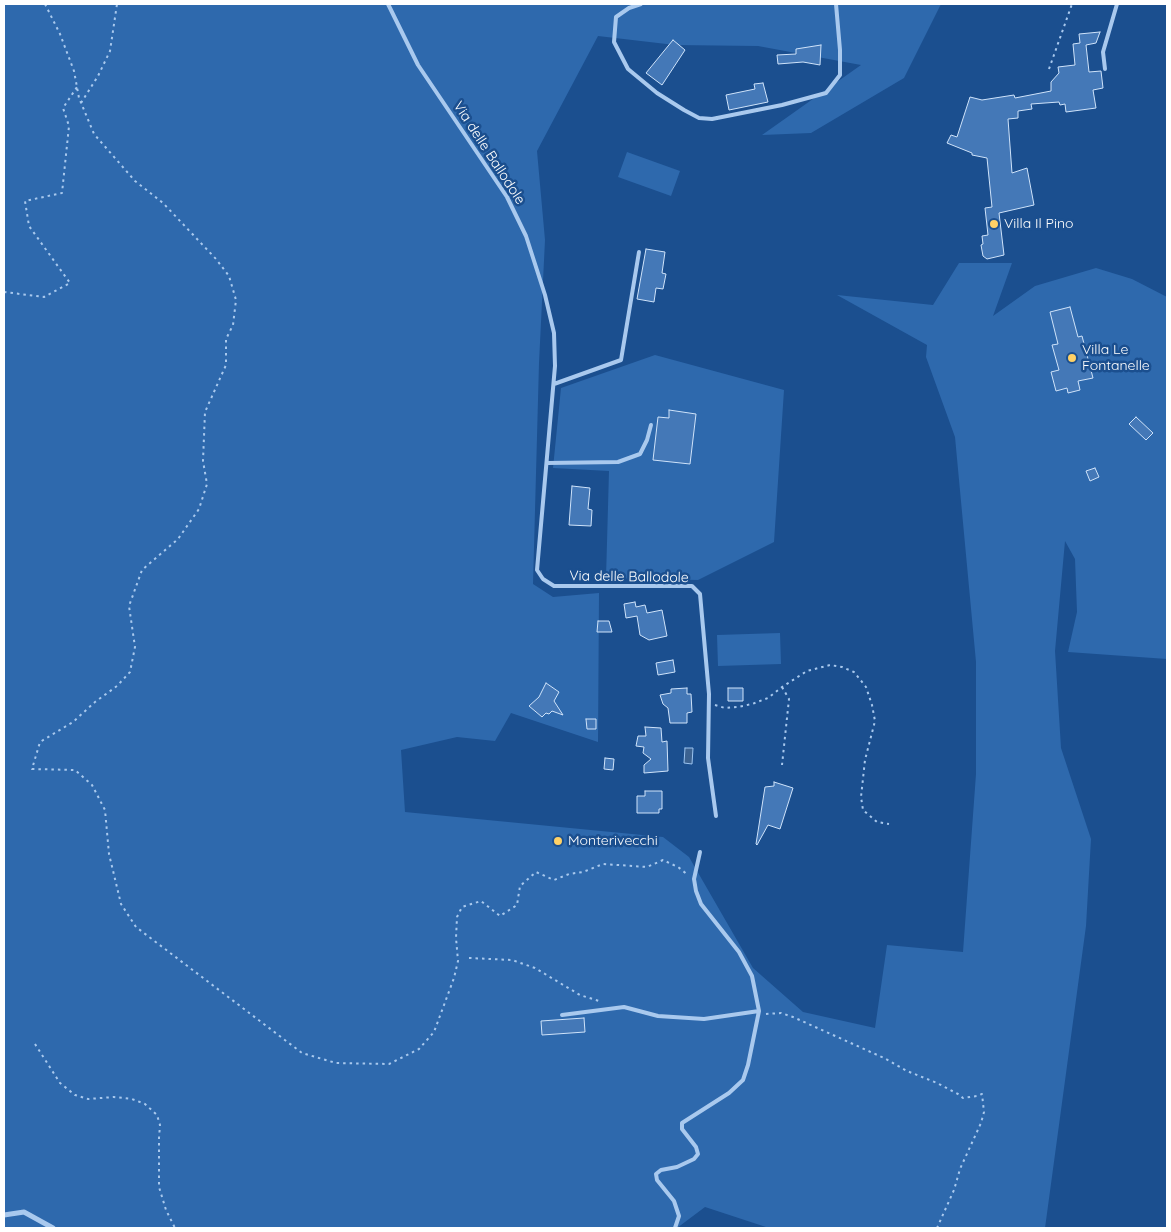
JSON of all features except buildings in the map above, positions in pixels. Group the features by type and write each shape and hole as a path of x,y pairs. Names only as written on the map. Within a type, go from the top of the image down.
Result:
{"street":[{"path":"4,1215 24,1212 53,1228"}],"lane":[{"name":"Via delle Ballodole","path":"388,4 418,65 507,197 526,236 545,296 554,332 555,366 537,570 543,579 554,586 569,588 692,586 700,594 708,703 708,758 716,816"},
{"path":"641,4 629,8 616,17 614,42 628,69 657,93 684,110 700,118 712,119 782,105 826,93 840,75 836,4"},
{"path":"1105,69 1103,52 1116,4"},
{"path":"554,384 621,360 639,252"},
{"path":"547,463 618,462 640,454 647,440 650,425"},
{"path":"675,1228 679,1216 674,1201 657,1180 656,1174 661,1170 677,1167 694,1159 698,1154 696,1147 682,1129 682,1123 729,1093 743,1080 759,1011 752,976 739,952 701,904 696,891 694,879 700,852"},
{"path":"562,1015 624,1007 658,1016 704,1019 759,1011"}],"path":[{"path":"44,4 60,34 74,71 81,103 94,134 135,182 163,203 216,259 229,276 236,300 233,325 226,340 226,365 204,412 203,461 208,484 199,509 178,539 142,570 129,606 135,647 130,672 73,722 40,742 32,769 75,770 92,785 105,810 109,854 121,904 136,927 302,1053 336,1063 390,1064 419,1049 434,1032 454,978 458,961 457,917 462,907 481,901 500,916 516,905 520,886 536,872 554,880 569,874 584,872 603,864 647,867 663,860 678,867 694,879"},
{"path":"81,103 98,76 110,51 117,4"},
{"path":"1049,69 1072,4"},
{"path":"4,292 44,297 70,283 29,226 25,201 62,193 69,126 62,108 77,87"},
{"path":"708,703 725,708 738,707 768,698 807,671 830,665 854,672 866,687 872,704 874,721 864,769 861,796 863,810 877,822 889,824"},
{"path":"782,687 788,699 782,765"},
{"path":"469,958 512,960 535,968 580,995 602,1002 609,1002"},
{"path":"759,1011 768,1015 781,1013 793,1017 884,1058 907,1072 937,1083 963,1098 982,1094 984,1112 981,1123 960,1169 954,1190 937,1228"},
{"path":"35,1044 60,1083 75,1095 88,1099 103,1097 132,1099 145,1104 157,1115 160,1125 159,1188 166,1210 175,1228"}],"shaded area":[{"path":"4,4 941,4 904,78 811,133 762,135 861,65 758,46 675,45 598,36 537,151 545,240 539,363 533,584 553,597 599,593 598,742 511,713 495,741 457,737 401,750 405,812 663,837 689,857 753,968 803,1012 875,1028 887,945 963,952 976,774 976,662 955,437 926,357 927,345 837,295 933,305 959,263 1012,263 993,316 1035,286 1096,268 1132,279 1167,297 1167,659 1068,652 1077,612 1075,559 1065,541 1055,651 1061,748 1091,839 1086,926 1045,1228 769,1228 705,1207 677,1228 4,1228"},
{"path":"627,152 680,171 671,196 618,177"},
{"path":"655,355 784,390 774,542 698,580 606,578 609,471 553,468 561,388"},
{"path":"780,633 781,664 718,666 717,635"},
{"path":"685,748 693,748 692,764 684,763"}],"place":[{"name":"Villa Il Pino","path":"994,224"},
{"name":"Villa Le Fontanelle","path":"1072,358"},
{"name":"Monterivecchi","path":"558,841"}]}
